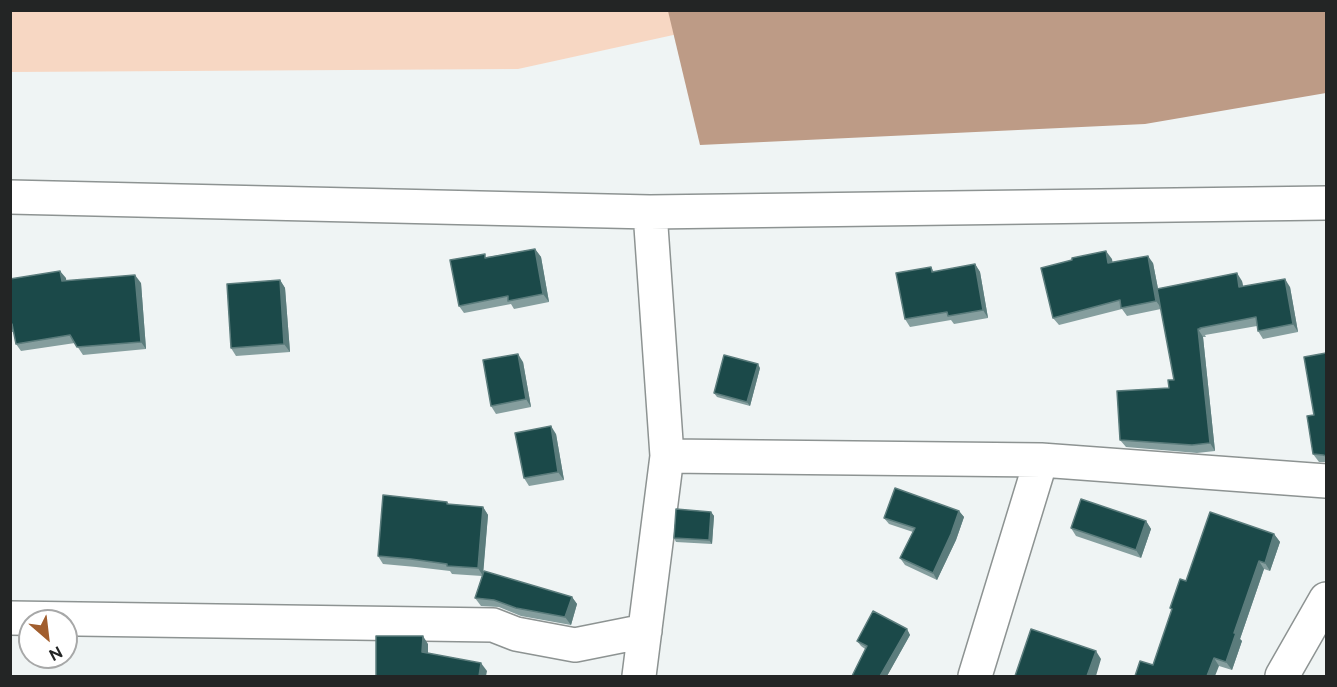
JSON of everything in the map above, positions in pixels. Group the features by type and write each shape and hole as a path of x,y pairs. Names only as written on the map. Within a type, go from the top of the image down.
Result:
{"street":[{"path":"10,197 650,212 1326,203"},
{"path":"639,676 667,456 650,212"},
{"path":"667,456 1041,460 1326,481"},
{"path":"975,676 1041,460"},
{"path":"1282,676 1326,599"},
{"path":"10,618 493,625 516,634 575,645 645,631"}],"shaded area":[{"path":"10,11 783,11 518,69 11,72"},
{"path":"668,11 1326,11 1326,93 1145,124 700,145"}],"building":[{"path":"535,249 543,294 508,301 508,296 459,306 450,260 485,254 485,258"},
{"path":"1106,251 1108,263 1148,256 1156,301 1121,308 1120,300 1053,318 1041,268 1072,260 1072,258"},
{"path":"975,264 983,310 948,316 947,312 905,319 896,273 931,267 932,272"},
{"path":"60,271 62,281 135,275 141,342 77,347 70,335 16,344 12,324 10,324 10,279"},
{"path":"1237,273 1239,287 1285,279 1293,324 1258,331 1256,317 1198,329 1210,443 1192,445 1120,440 1117,391 1169,388 1168,380 1174,380 1157,289"},
{"path":"280,280 284,344 231,348 227,284"},
{"path":"1326,353 1326,456 1313,454 1307,416 1314,415 1304,357"},
{"path":"518,354 526,399 491,406 483,360"},
{"path":"724,355 758,364 747,402 714,393"},
{"path":"551,426 558,472 524,478 515,433"},
{"path":"895,488 959,511 933,573 900,558 915,528 884,518"},
{"path":"383,495 483,507 478,568 378,556"},
{"path":"1081,499 1146,521 1136,550 1071,528"},
{"path":"676,509 711,512 709,540 674,538"},
{"path":"1210,512 1274,534 1265,563 1259,561 1226,662 1214,658 1207,676 1135,676 1140,661 1153,665 1180,579 1186,581"},
{"path":"484,571 572,597 565,617 516,608 494,600 475,598"},
{"path":"873,611 907,629 880,676 852,676 867,646 857,641"},
{"path":"1031,629 1096,651 1087,676 1015,676"},
{"path":"376,636 423,636 422,652 481,663 479,676 376,676"}]}
